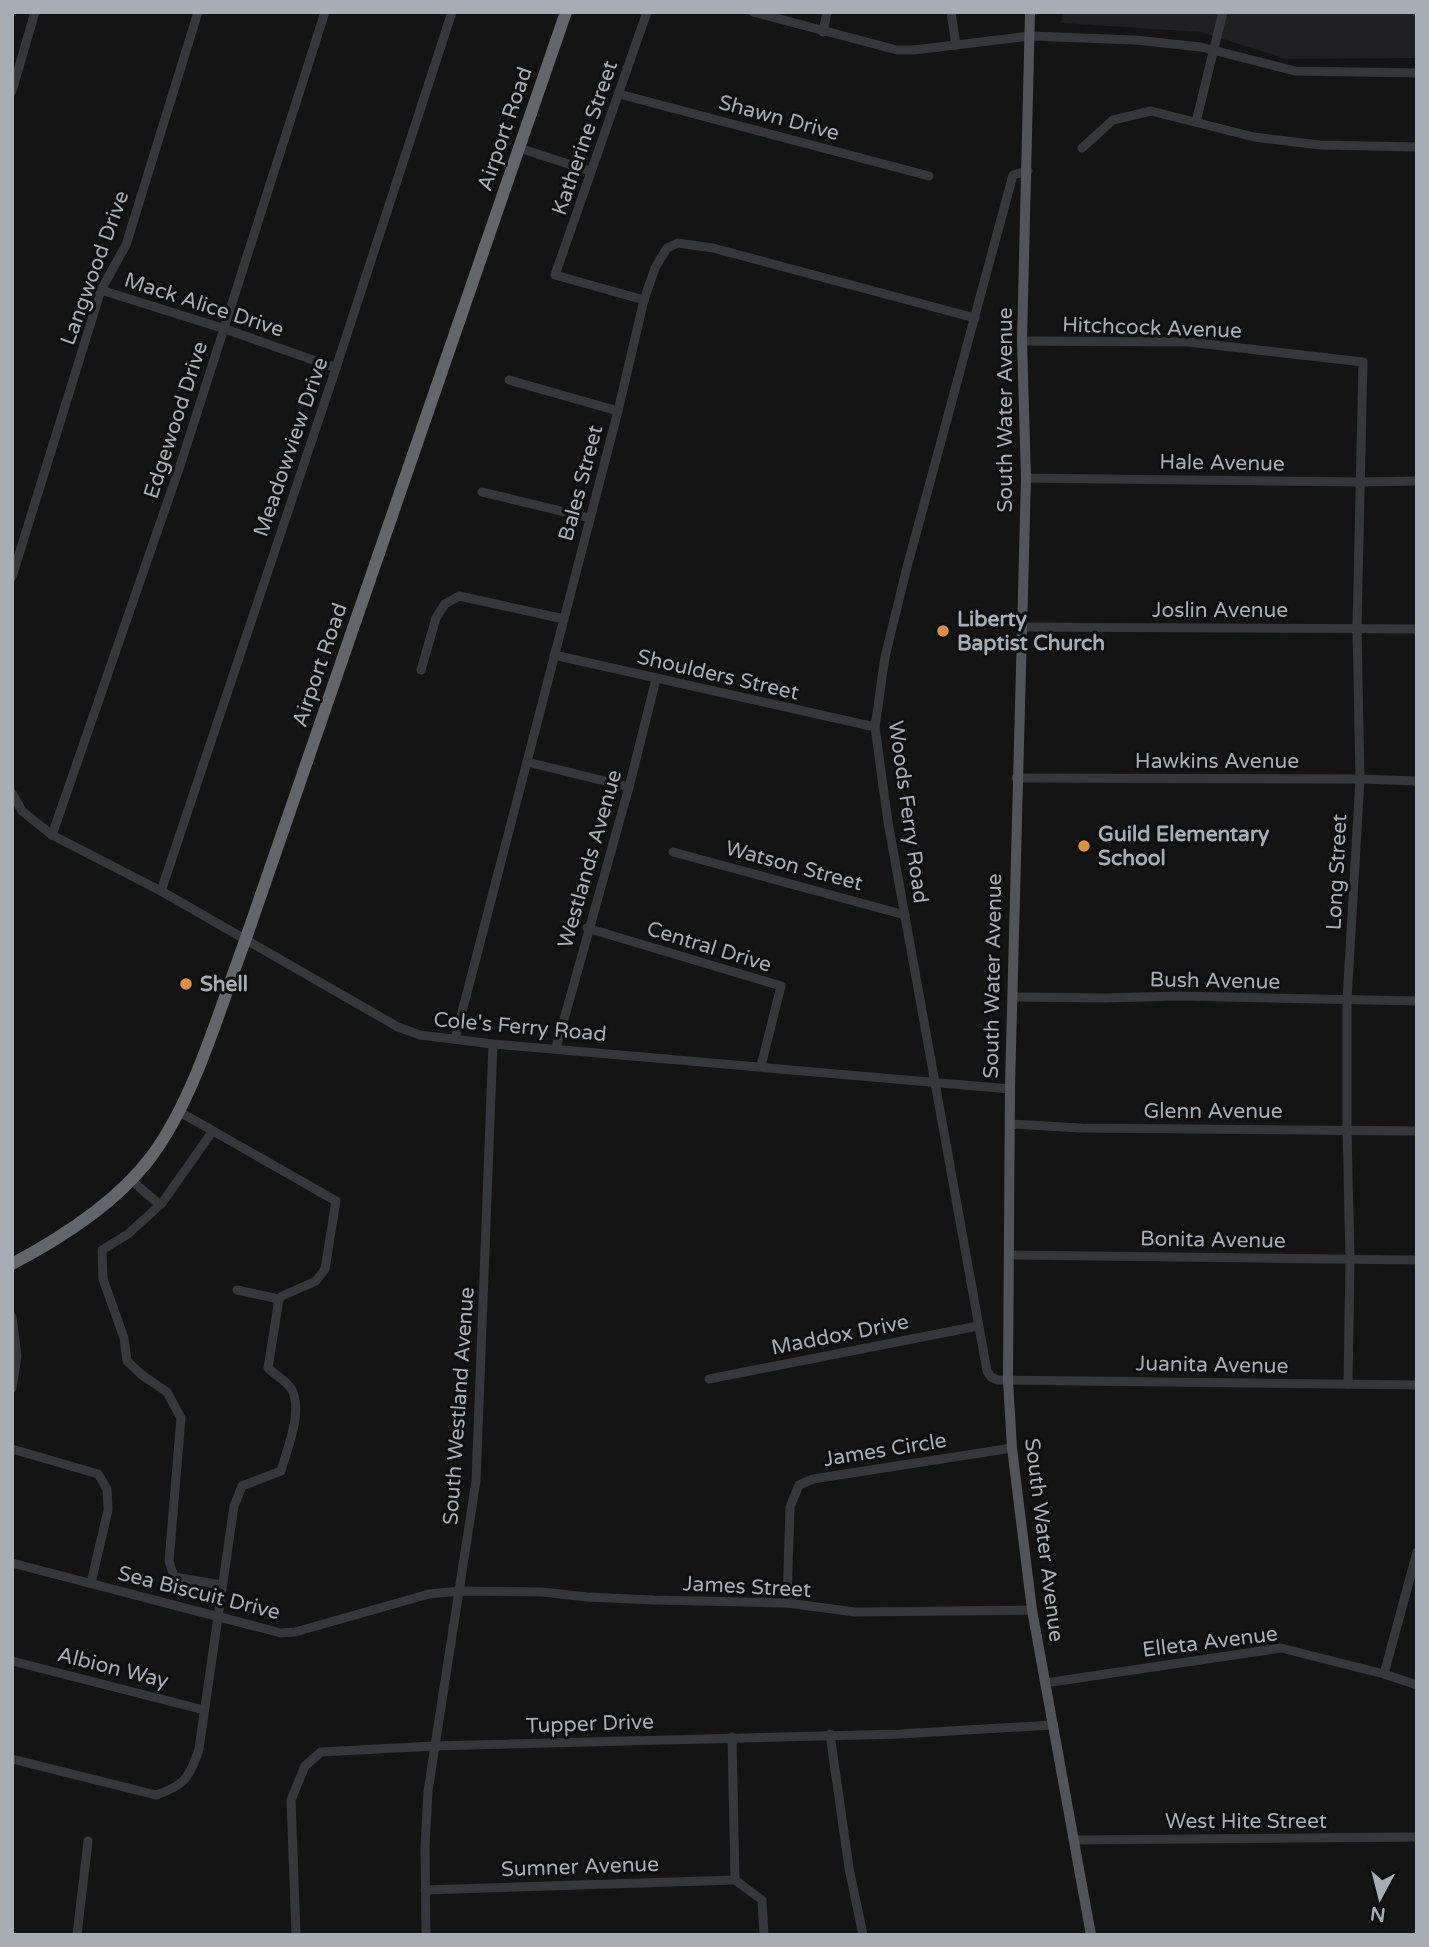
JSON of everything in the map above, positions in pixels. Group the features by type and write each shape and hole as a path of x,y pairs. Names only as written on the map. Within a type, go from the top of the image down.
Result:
{"highway":[{"name":"Airport Road","path":"12,1264 57,1238 108,1201 131,1180 151,1157 172,1125 199,1065 245,941 566,12"}],"main road":[{"name":"South Water Avenue","path":"1030,12 1022,341 1026,478 1016,778 1007,1380 1012,1448 1032,1610 1091,1935"}],"street":[{"path":"12,91 35,12"},
{"name":"Langwood Drive","path":"12,577 101,290 126,245 198,12"},
{"name":"Edgewood Drive","path":"52,835 181,463 325,12"},
{"name":"Meadowview Drive","path":"161,891 452,12"},
{"name":"Katherine Street","path":"644,300 555,275 647,12"},
{"path":"753,12 897,50 1030,36 1135,40 1202,47 1295,71 1417,73"},
{"path":"823,32 827,12"},
{"path":"951,12 956,45"},
{"path":"1196,122 1223,12"},
{"name":"Shawn Drive","path":"619,94 929,176"},
{"path":"1082,148 1113,120 1151,111 1254,137 1320,145 1417,147"},
{"path":"519,148 590,171"},
{"name":"Woods Ferry Road","path":"1007,1380 991,1377 986,1371 933,1081 874,727 885,657 906,571 1013,175 1028,171"},
{"name":"Bales Street","path":"455,1039 618,411 644,300 655,268 667,248 678,243 713,248 975,318"},
{"name":"Mack Alice Drive","path":"101,290 336,368"},
{"name":"Hitchcock Avenue","path":"1022,341 1188,342 1363,362"},
{"name":"Long Street","path":"1348,1384 1348,1000 1360,779 1357,628 1363,362"},
{"path":"509,380 618,411"},
{"name":"Hale Avenue","path":"1026,478 1417,481"},
{"path":"482,492 590,518"},
{"path":"421,670 436,618 444,604 459,596 564,619"},
{"name":"Joslin Avenue","path":"1022,627 1417,629"},
{"name":"Shoulders Street","path":"554,655 874,727"},
{"name":"Westlands Avenue","path":"556,1048 656,679"},
{"path":"527,762 629,786"},
{"name":"Hawkins Avenue","path":"1016,778 1417,781"},
{"name":"Cole's Ferry Road","path":"12,793 22,811 52,835 161,891 398,1027 420,1035 493,1044 1010,1089"},
{"name":"Watson Street","path":"673,852 905,915"},
{"name":"Central Drive","path":"587,928 781,986 761,1066"},
{"name":"Bush Avenue","path":"1013,997 1179,996 1417,1002"},
{"name":"South Westland Avenue","path":"426,1935 428,1791 474,1503 493,1044"},
{"path":"12,1759 156,1795 176,1788 192,1772 199,1749 234,1506 242,1486 281,1471 295,1426 294,1393 268,1368 279,1299 316,1281 325,1269 336,1201 178,1111"},
{"name":"Glenn Avenue","path":"1010,1124 1081,1128 1417,1131"},
{"path":"212,1132 160,1205 128,1234 102,1250 103,1279 124,1338 127,1361 167,1392 181,1418 169,1561 174,1577 222,1585"},
{"path":"131,1180 160,1205"},
{"name":"Bonita Avenue","path":"1009,1255 1417,1260"},
{"path":"237,1290 279,1299"},
{"path":"12,1317 17,1356 12,1388"},
{"name":"Maddox Drive","path":"709,1379 978,1326"},
{"name":"Juanita Avenue","path":"1007,1380 1417,1385"},
{"name":"James Circle","path":"787,1603 790,1507 799,1485 813,1479 1012,1448"},
{"path":"12,1449 97,1474 107,1489 108,1510 91,1583"},
{"path":"1384,1674 1417,1552"},
{"name":"Sea Biscuit Drive","path":"12,1563 281,1633 295,1632 429,1594 460,1591"},
{"name":"James Street","path":"460,1591 787,1603 855,1612 1032,1610"},
{"name":"Elleta Avenue","path":"1045,1683 1281,1648 1417,1685"},
{"name":"Albion Way","path":"12,1661 204,1710"},
{"name":"Tupper Drive","path":"296,1935 291,1800 304,1766 321,1752 434,1746 900,1734 1053,1725"},
{"path":"830,1734 849,1868 863,1935"},
{"path":"732,1737 735,1880 762,1900 764,1935"},
{"name":"West Hite Street","path":"1075,1840 1417,1837"},
{"path":"77,1935 88,1841"},
{"name":"Sumner Avenue","path":"425,1890 735,1880"}],"shaded area":[{"path":"1063,12 1417,12 1417,58 1286,59 1201,32 1061,23"}],"place":[{"name":"Liberty Baptist Church","path":"943,631"},
{"name":"Guild Elementary School","path":"1084,846"},
{"name":"Shell","path":"186,984"}]}
